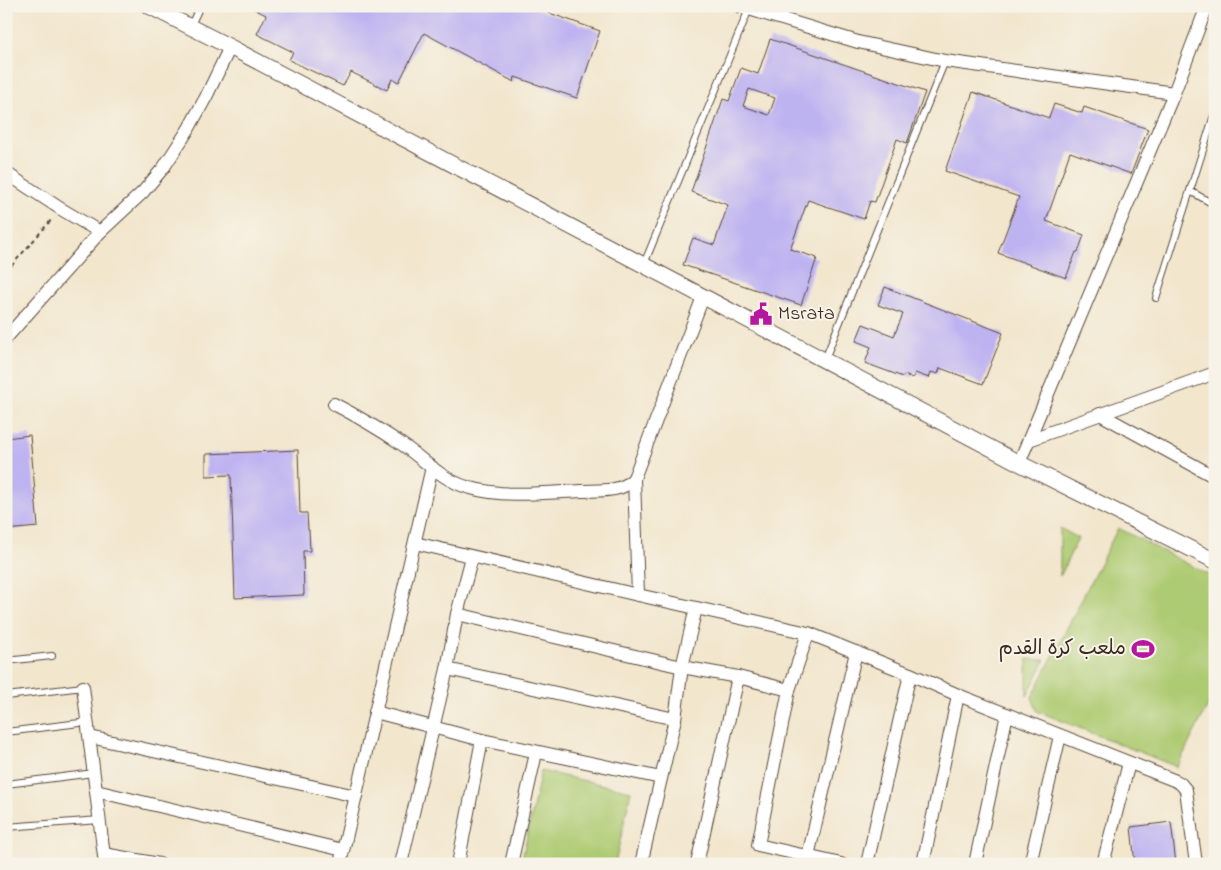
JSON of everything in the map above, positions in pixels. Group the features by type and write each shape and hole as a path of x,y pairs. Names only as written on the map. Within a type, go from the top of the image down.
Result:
{"street":[{"path":"149,6 644,264 1019,463 1215,561"},
{"path":"1019,463 1174,93 1207,6"},
{"path":"744,8 858,42 945,61 1174,93"},
{"path":"6,338 100,232 143,192 164,167 188,130 230,47"},
{"path":"6,173 100,232"},
{"path":"334,404 401,444 454,482 466,487 489,492 534,494 601,490 630,484 634,478 703,297"},
{"path":"1029,440 1215,373"},
{"path":"1100,414 1215,477"},
{"path":"340,864 432,467"},
{"path":"634,478 638,595"},
{"path":"414,543 808,633 958,695 1176,781 1186,790 1196,864"},
{"path":"402,864 447,669 457,614 472,556"},
{"path":"641,864 675,719 682,667 696,608"},
{"path":"457,614 788,690"},
{"path":"808,633 788,690 758,845 841,864"},
{"path":"808,856 856,652"},
{"path":"447,669 675,719"},
{"path":"867,864 910,674"},
{"path":"697,864 738,677"},
{"path":"84,687 105,859 159,864"},
{"path":"923,864 958,695"},
{"path":"375,712 482,740 661,778"},
{"path":"975,864 1007,714"},
{"path":"90,736 356,796"},
{"path":"1030,864 1060,736"},
{"path":"458,864 482,740"},
{"path":"511,864 536,752"},
{"path":"1103,864 1129,763"},
{"path":"96,791 343,850"}],"lane":[{"path":"190,27 200,6"},
{"path":"644,264 744,8"},
{"path":"825,360 945,61"},
{"path":"1156,298 1215,112"},
{"path":"1190,190 1215,205"},
{"path":"6,661 52,656"},
{"path":"6,696 84,687"},
{"path":"6,732 88,722"},
{"path":"6,784 94,773"},
{"path":"6,826 100,820"}],"path":[{"path":"6,272 61,208"}],"green space":[{"path":"1060,528 1078,538 1060,576"},
{"path":"1118,528 1215,578 1215,692 1177,767 1037,711 1032,697"},
{"path":"1027,659 1045,660 1027,696"},
{"path":"541,771 631,791 615,864 521,864"}],"building":[{"path":"248,6 539,6 538,9 600,31 577,98 515,77 514,82 424,33 399,82 392,79 387,90 351,72 343,86 289,60 293,52 257,34 266,15"},
{"path":"770,39 925,92 907,143 897,139 875,202 870,201 864,219 808,200 790,249 817,258 801,305 683,265 693,238 714,245 728,205 691,192 723,99 729,101 741,68 758,74","holes":["749,89 775,98 769,115 743,106"]},
{"path":"973,92 1049,118 1054,104 1082,113 1084,107 1148,129 1131,174 1070,152 1046,221 1084,235 1066,278 998,253 1019,197 945,171"},
{"path":"885,287 1003,333 983,384 940,368 938,374 931,372 929,378 915,373 913,378 904,375 903,377 865,363 871,347 856,341 863,324 894,336 903,314 878,305"},
{"path":"30,435 38,527 6,530 6,438"},
{"path":"298,450 300,513 307,513 310,551 303,551 304,595 235,598 231,475 206,476 206,454"},
{"path":"1171,822 1176,864 1135,864 1131,827"}],"place":[{"name":"Msrata","path":"761,314"},
{"name":"ملعب كرة القدم","path":"1143,649"}]}
